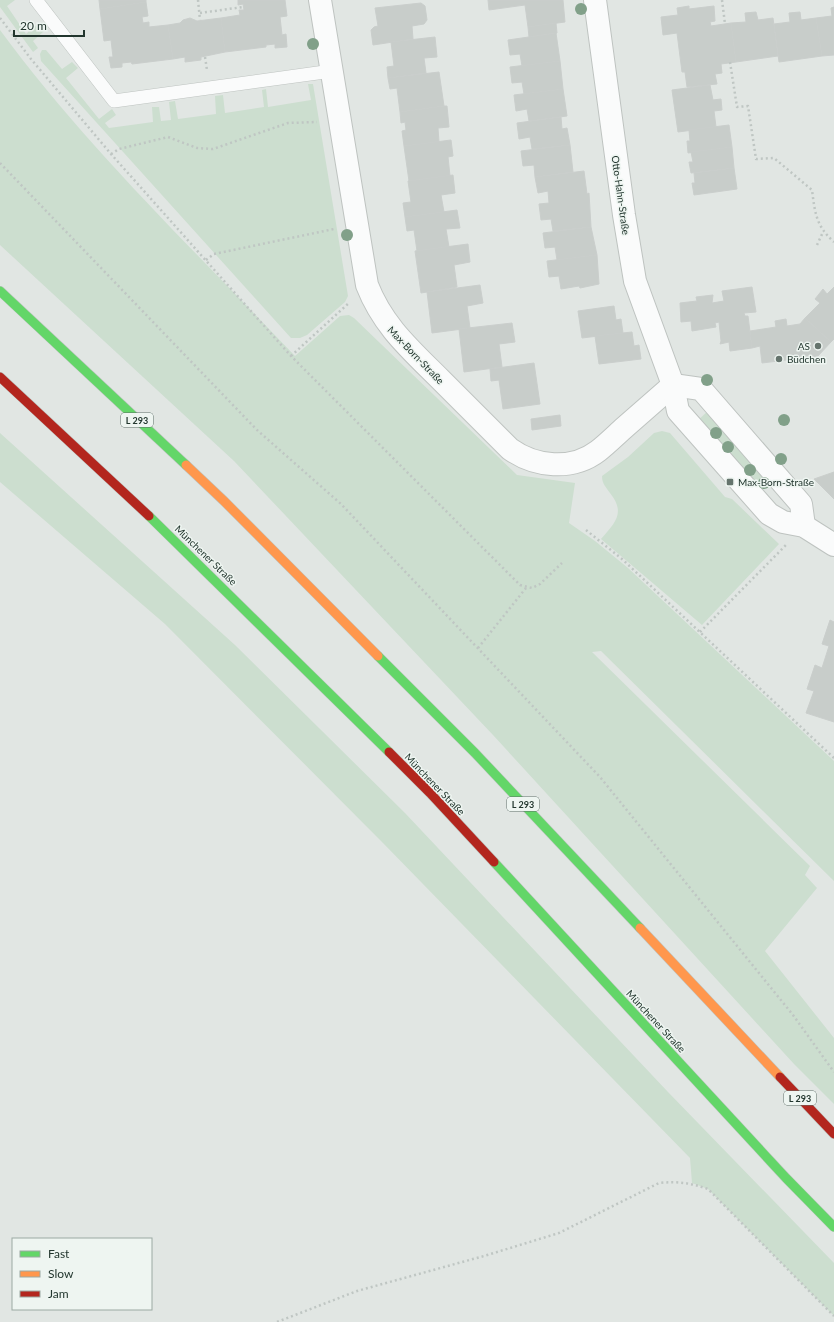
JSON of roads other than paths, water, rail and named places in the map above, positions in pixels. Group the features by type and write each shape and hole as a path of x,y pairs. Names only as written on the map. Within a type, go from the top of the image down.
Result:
{"highway":[{"name":"L 293","path":"0,291 224,501 475,753 834,1134"},
{"name":"Münchener Straße","path":"0,377 190,555 430,793 786,1178 834,1227"}],"street":[{"name":"Max-Born-Straße","path":"320,0 367,286 386,323 403,343 510,448 519,455 533,460 558,464 585,458 597,452 674,384"},
{"name":"Otto-Hahn-Straße","path":"595,0 625,222 635,281 674,384 678,412 769,514 783,522 804,526 834,545"},
{"path":"674,384 701,389 801,504 804,526"}],"lane":[{"path":"36,0 114,101 332,71"}],"place":[{"name":"AS","path":"818,346"},
{"name":"Büdchen","path":"779,359"},
{"name":"Max-Born-Straße","path":"730,482"}]}
